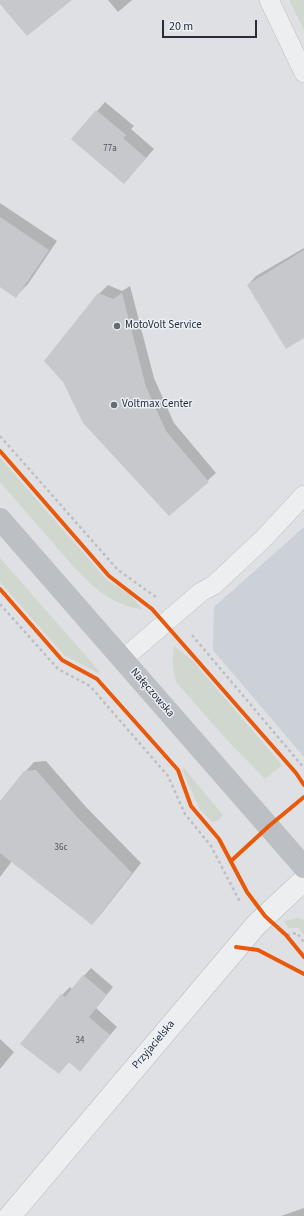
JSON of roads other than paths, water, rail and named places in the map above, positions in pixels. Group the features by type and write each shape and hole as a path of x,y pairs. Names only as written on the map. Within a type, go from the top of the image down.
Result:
{"street":[{"name":"Nałęczowska","path":"0,519 304,867"},
{"name":"Przyjacielska","path":"10,1216 260,920 304,880"}],"lane":[{"path":"269,0 304,73"},
{"path":"123,659 201,592 214,585 258,544 304,495"}],"place":[{"name":"MotoVolt Service","path":"117,326"},
{"name":"Voltmax Center","path":"114,405"}]}
